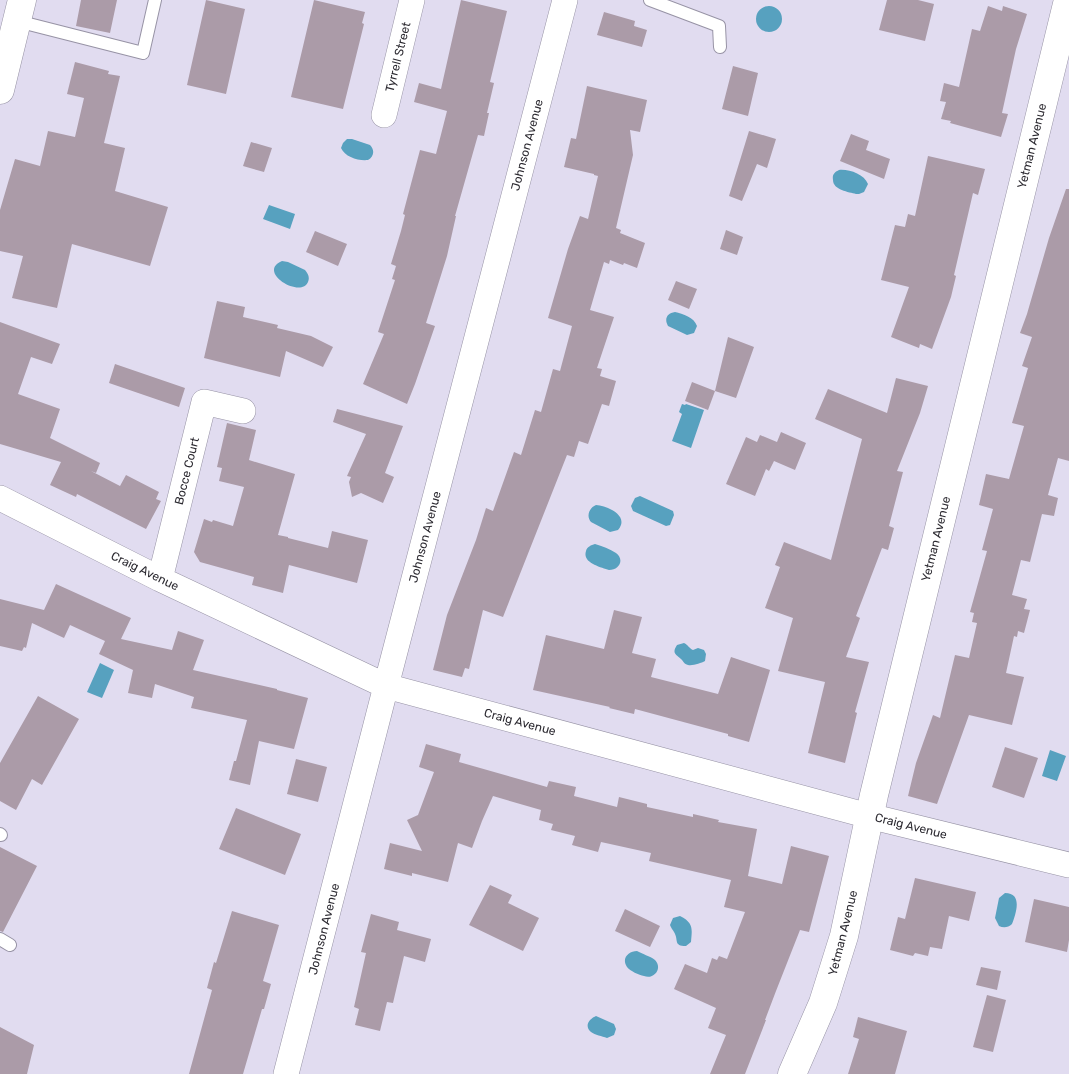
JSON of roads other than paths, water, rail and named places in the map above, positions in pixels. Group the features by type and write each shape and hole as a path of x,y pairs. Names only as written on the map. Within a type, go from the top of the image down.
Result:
{"street":[{"name":"Tyrrell Street","path":"384,115 412,0"},
{"name":"Johnson Avenue","path":"286,1074 565,0"},
{"name":"Yetman Avenue","path":"792,1074 823,1003 844,936 869,816 1068,0"},
{"path":"0,90 19,11"},
{"name":"Bocce Court","path":"160,579 204,402 243,411"},
{"name":"Craig Avenue","path":"0,498 160,579 386,686 869,816 1069,865"}],"lane":[{"path":"19,11 143,53 155,0"},
{"path":"650,0 720,26 720,47"}],"water":[{"path":"769,6 778,10 782,19 778,28 769,32 760,28 756,19 760,10"},
{"path":"347,139 370,145 373,151 372,157 368,160 360,160 346,154 341,148"},
{"path":"839,170 852,171 863,177 868,184 864,192 856,194 836,186 833,176"},
{"path":"269,205 295,214 290,229 263,219"},
{"path":"282,261 305,270 308,274 308,282 304,286 297,287 283,282 274,271 275,266"},
{"path":"675,312 691,318 696,323 697,326 694,333 687,335 668,326 667,317"},
{"path":"682,404 704,410 691,448 672,441 682,414 679,412"},
{"path":"640,496 673,511 674,515 670,525 666,526 633,511 631,506 635,498"},
{"path":"596,505 606,507 619,516 621,525 618,530 610,532 591,522 589,512"},
{"path":"595,544 616,553 619,556 620,564 613,570 609,570 589,561 586,555 587,548"},
{"path":"684,643 693,650 698,648 704,650 706,654 705,661 692,665 685,663 674,652 677,645"},
{"path":"100,663 114,670 102,698 87,692"},
{"path":"1050,750 1066,756 1057,781 1042,776"},
{"path":"1005,893 1014,896 1017,904 1012,924 1004,927 999,926 995,918 999,898"},
{"path":"680,916 688,921 691,927 691,942 686,946 678,944 670,925 673,918"},
{"path":"637,951 655,960 658,970 654,975 648,977 627,967 625,958 631,952"},
{"path":"596,1016 614,1024 616,1029 614,1035 607,1038 589,1030 588,1023"}]}
